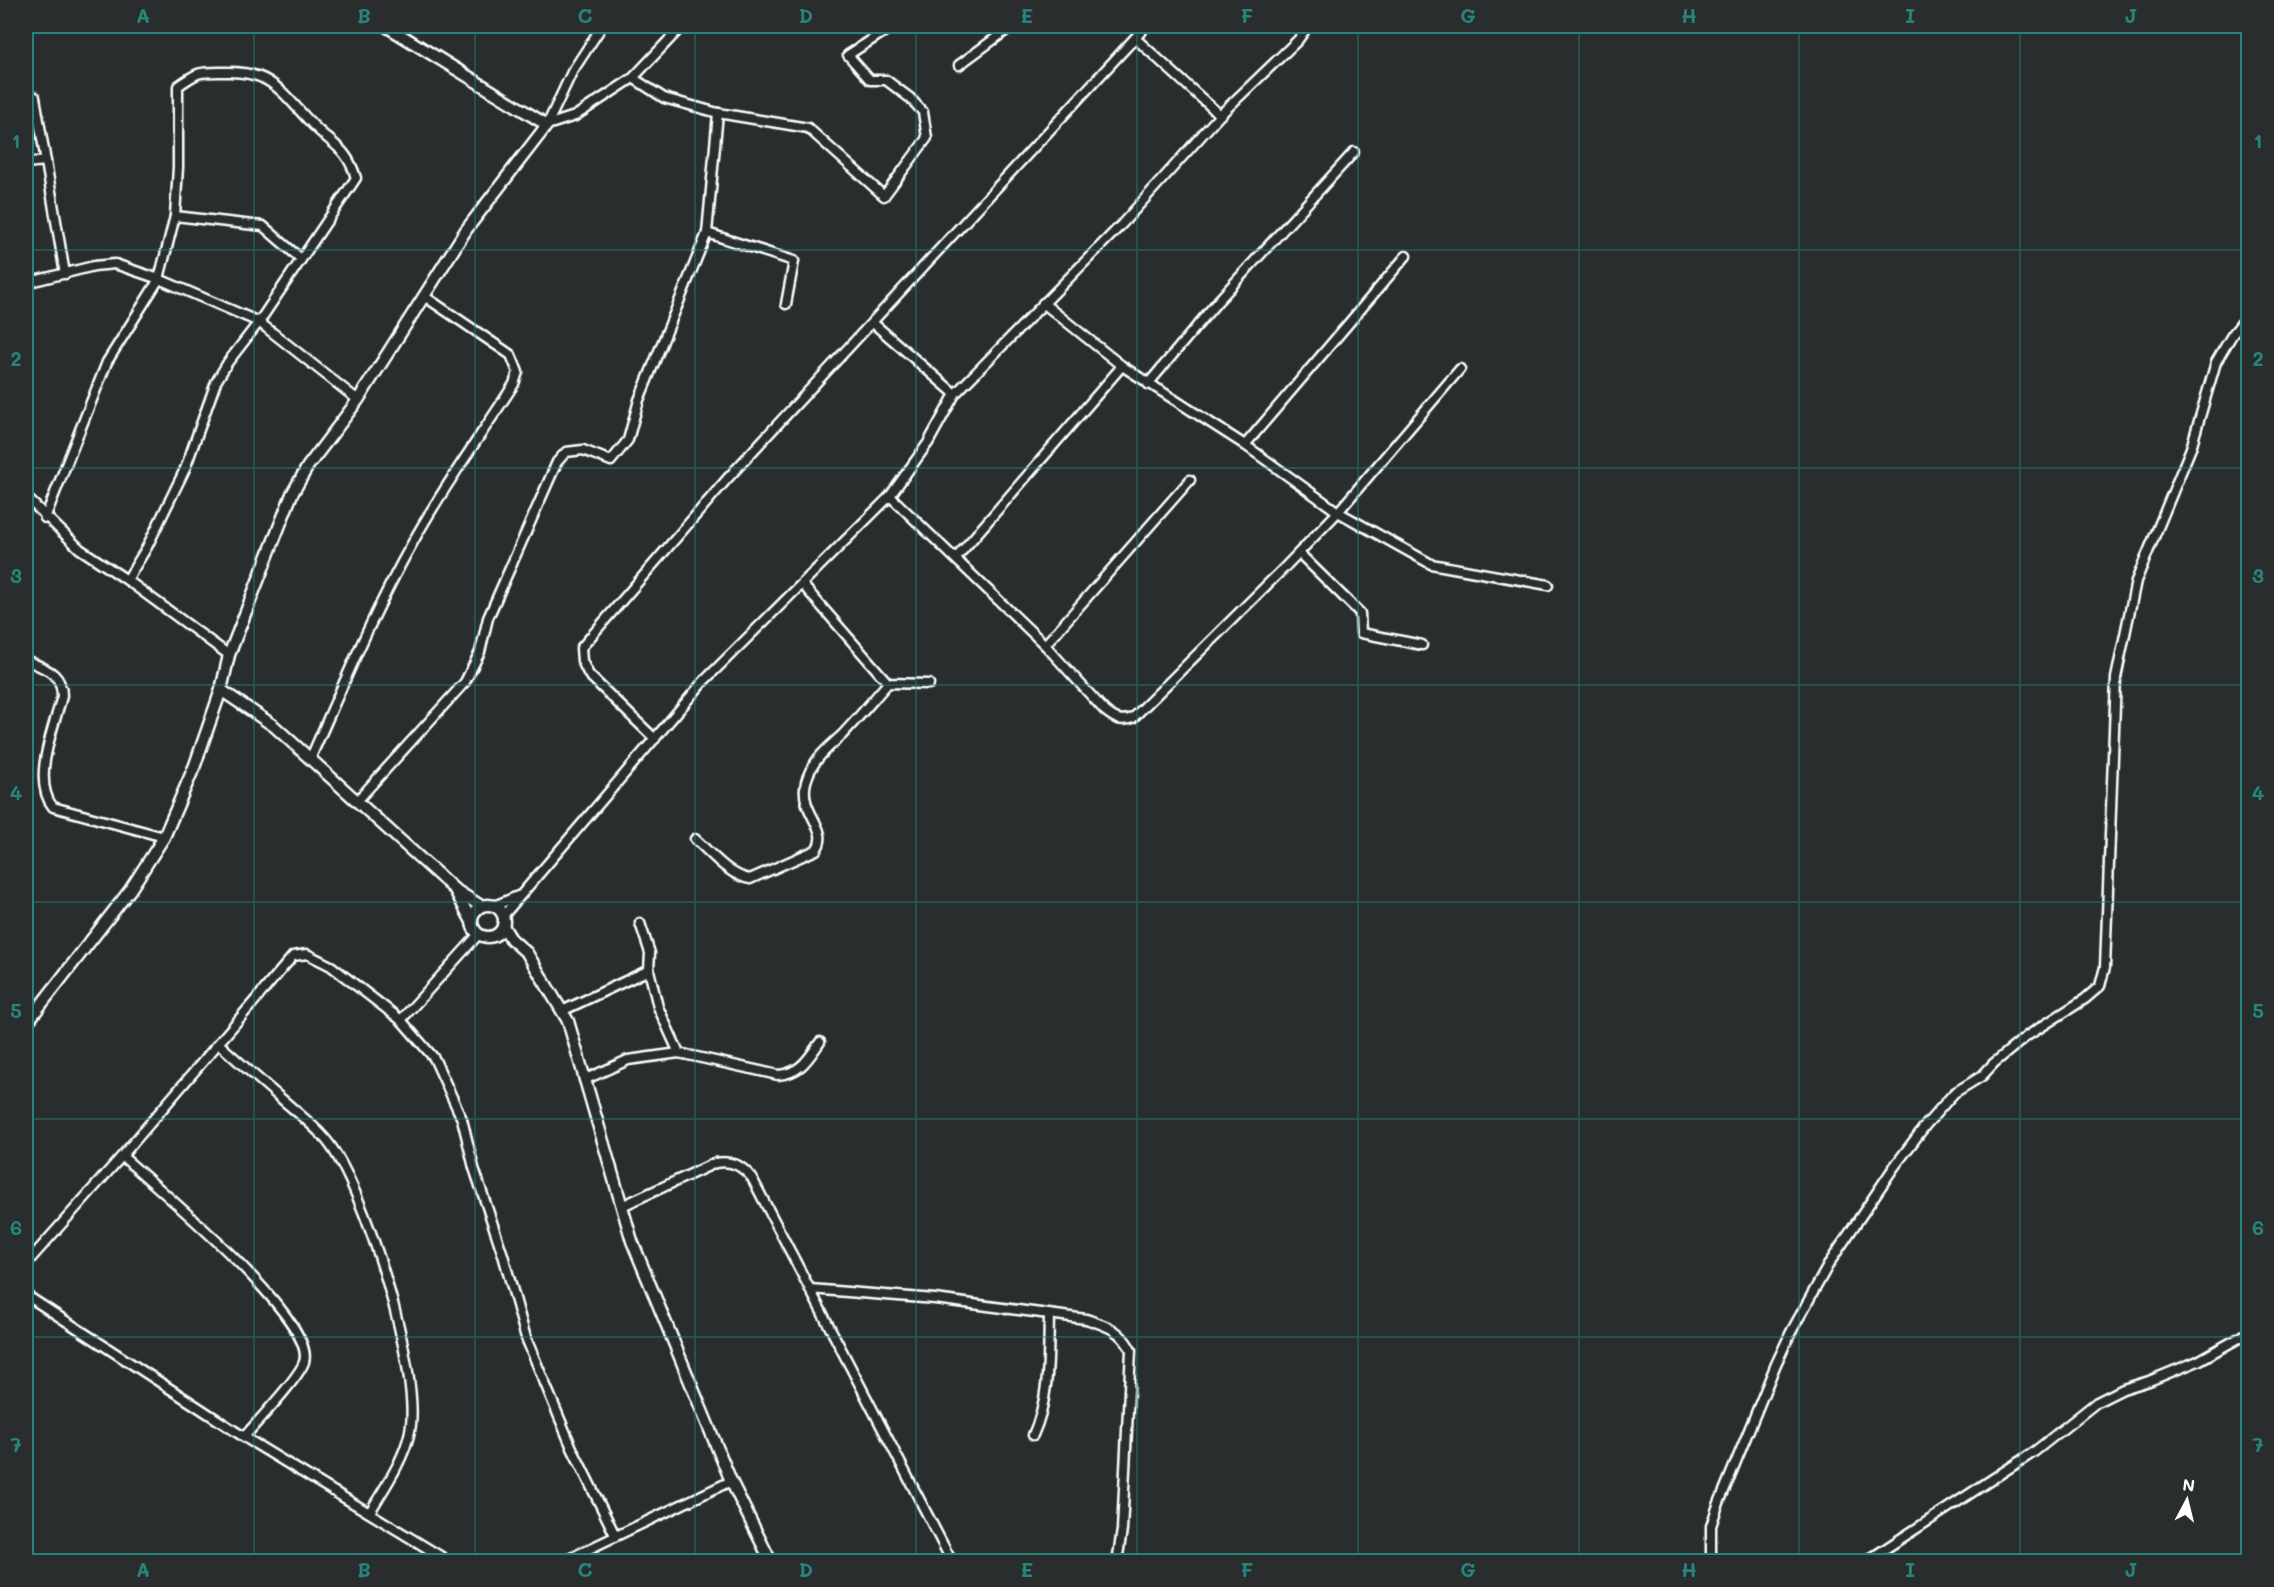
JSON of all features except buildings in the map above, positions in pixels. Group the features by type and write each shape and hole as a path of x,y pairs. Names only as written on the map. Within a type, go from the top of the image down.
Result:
{"street":[{"path":"386,26 547,125"},
{"path":"26,1024 130,890 164,837 195,765 221,690 229,655 292,494 318,452 358,400 466,230 547,125 572,72 602,26"},
{"path":"547,125 574,116 633,78 682,26"},
{"path":"633,78 664,98 718,113 808,128 884,196 927,138 923,112 910,98 886,80 870,80 848,55 893,26"},
{"path":"959,66 1012,26"},
{"path":"656,739 589,675 582,661 581,648 727,479 1146,26"},
{"path":"496,935 518,896 703,682 890,496 928,442 955,394 1122,224 1220,115 1298,40 1308,26"},
{"path":"1136,38 1220,115"},
{"path":"45,518 107,362 159,279 175,216 178,167 178,86 196,73 241,71 257,74 271,82 315,127 349,157 356,178 216,382 185,469 147,547 128,580"},
{"path":"34,97 65,274"},
{"path":"357,801 465,682 480,652 492,608 556,462 566,452 583,450 611,461 628,440 639,400 707,233 718,113"},
{"path":"1148,384 1218,301 1354,152"},
{"path":"26,163 46,161"},
{"path":"175,216 263,226 301,259"},
{"path":"707,233 794,261 786,304"},
{"path":"1245,445 1406,256"},
{"path":"26,283 94,266 115,264 159,279 259,322 358,400"},
{"path":"311,757 375,616 412,544 448,482 514,384 518,372 511,356 424,296"},
{"path":"1043,303 1122,366 1245,445 1338,512 1431,564 1548,585"},
{"path":"1711,1562 1711,1526 1776,1364 1830,1262 1894,1167 1954,1093 1982,1076 1994,1062 2027,1035 2085,999 2100,986 2105,967 2116,678 2136,581 2191,448 2216,362 2232,335 2248,315"},
{"path":"873,322 955,394"},
{"path":"956,558 1122,366"},
{"path":"890,496 1046,645 1105,711 1123,721 1132,718 1299,553 1338,512 1460,369"},
{"path":"1046,645 1190,480"},
{"path":"26,497 45,518 80,549 128,580 229,655"},
{"path":"1299,553 1360,614 1361,633 1422,645"},
{"path":"802,584 888,683 929,684"},
{"path":"26,660 50,671 59,679 62,686 62,696 43,771 43,788 47,801 53,807 164,837"},
{"path":"694,839 728,868 743,878 750,879 816,850 821,839 821,832 806,806 803,794 808,774 823,750 841,736 888,683"},
{"path":"221,690 274,726 311,757 454,889 481,906 494,906 518,896"},
{"path":"454,889 478,934 484,937 496,935 511,939"},
{"path":"471,920 481,906"},
{"path":"494,906 511,939 526,953 568,1022 632,1241 731,1481 771,1562"},
{"path":"640,923 650,953 649,970 658,1007 679,1053"},
{"path":"401,1020 478,934"},
{"path":"26,1264 293,956 300,954 317,957 401,1020 434,1058 462,1119 474,1168 503,1255 526,1338 572,1448 615,1536"},
{"path":"562,1011 649,970"},
{"path":"585,1080 628,1060 679,1053 778,1075 791,1074 802,1067 820,1042"},
{"path":"219,1044 328,1142 349,1180 365,1217 388,1284 407,1364 412,1404 410,1431 395,1471 370,1512"},
{"path":"122,1156 236,1257 294,1325 305,1346 305,1361 297,1373 244,1437"},
{"path":"622,1206 715,1163 732,1162 742,1167 752,1178 952,1562"},
{"path":"810,1289 935,1299 1086,1319 1108,1326 1124,1337 1131,1350 1122,1530 1117,1562"},
{"path":"26,1295 244,1437 450,1562"},
{"path":"1033,1435 1039,1424 1045,1393 1049,1315"},
{"path":"1865,1562 2034,1452 2097,1402 2123,1389 2198,1361 2248,1333"},
{"path":"562,1562 731,1481"}]}
